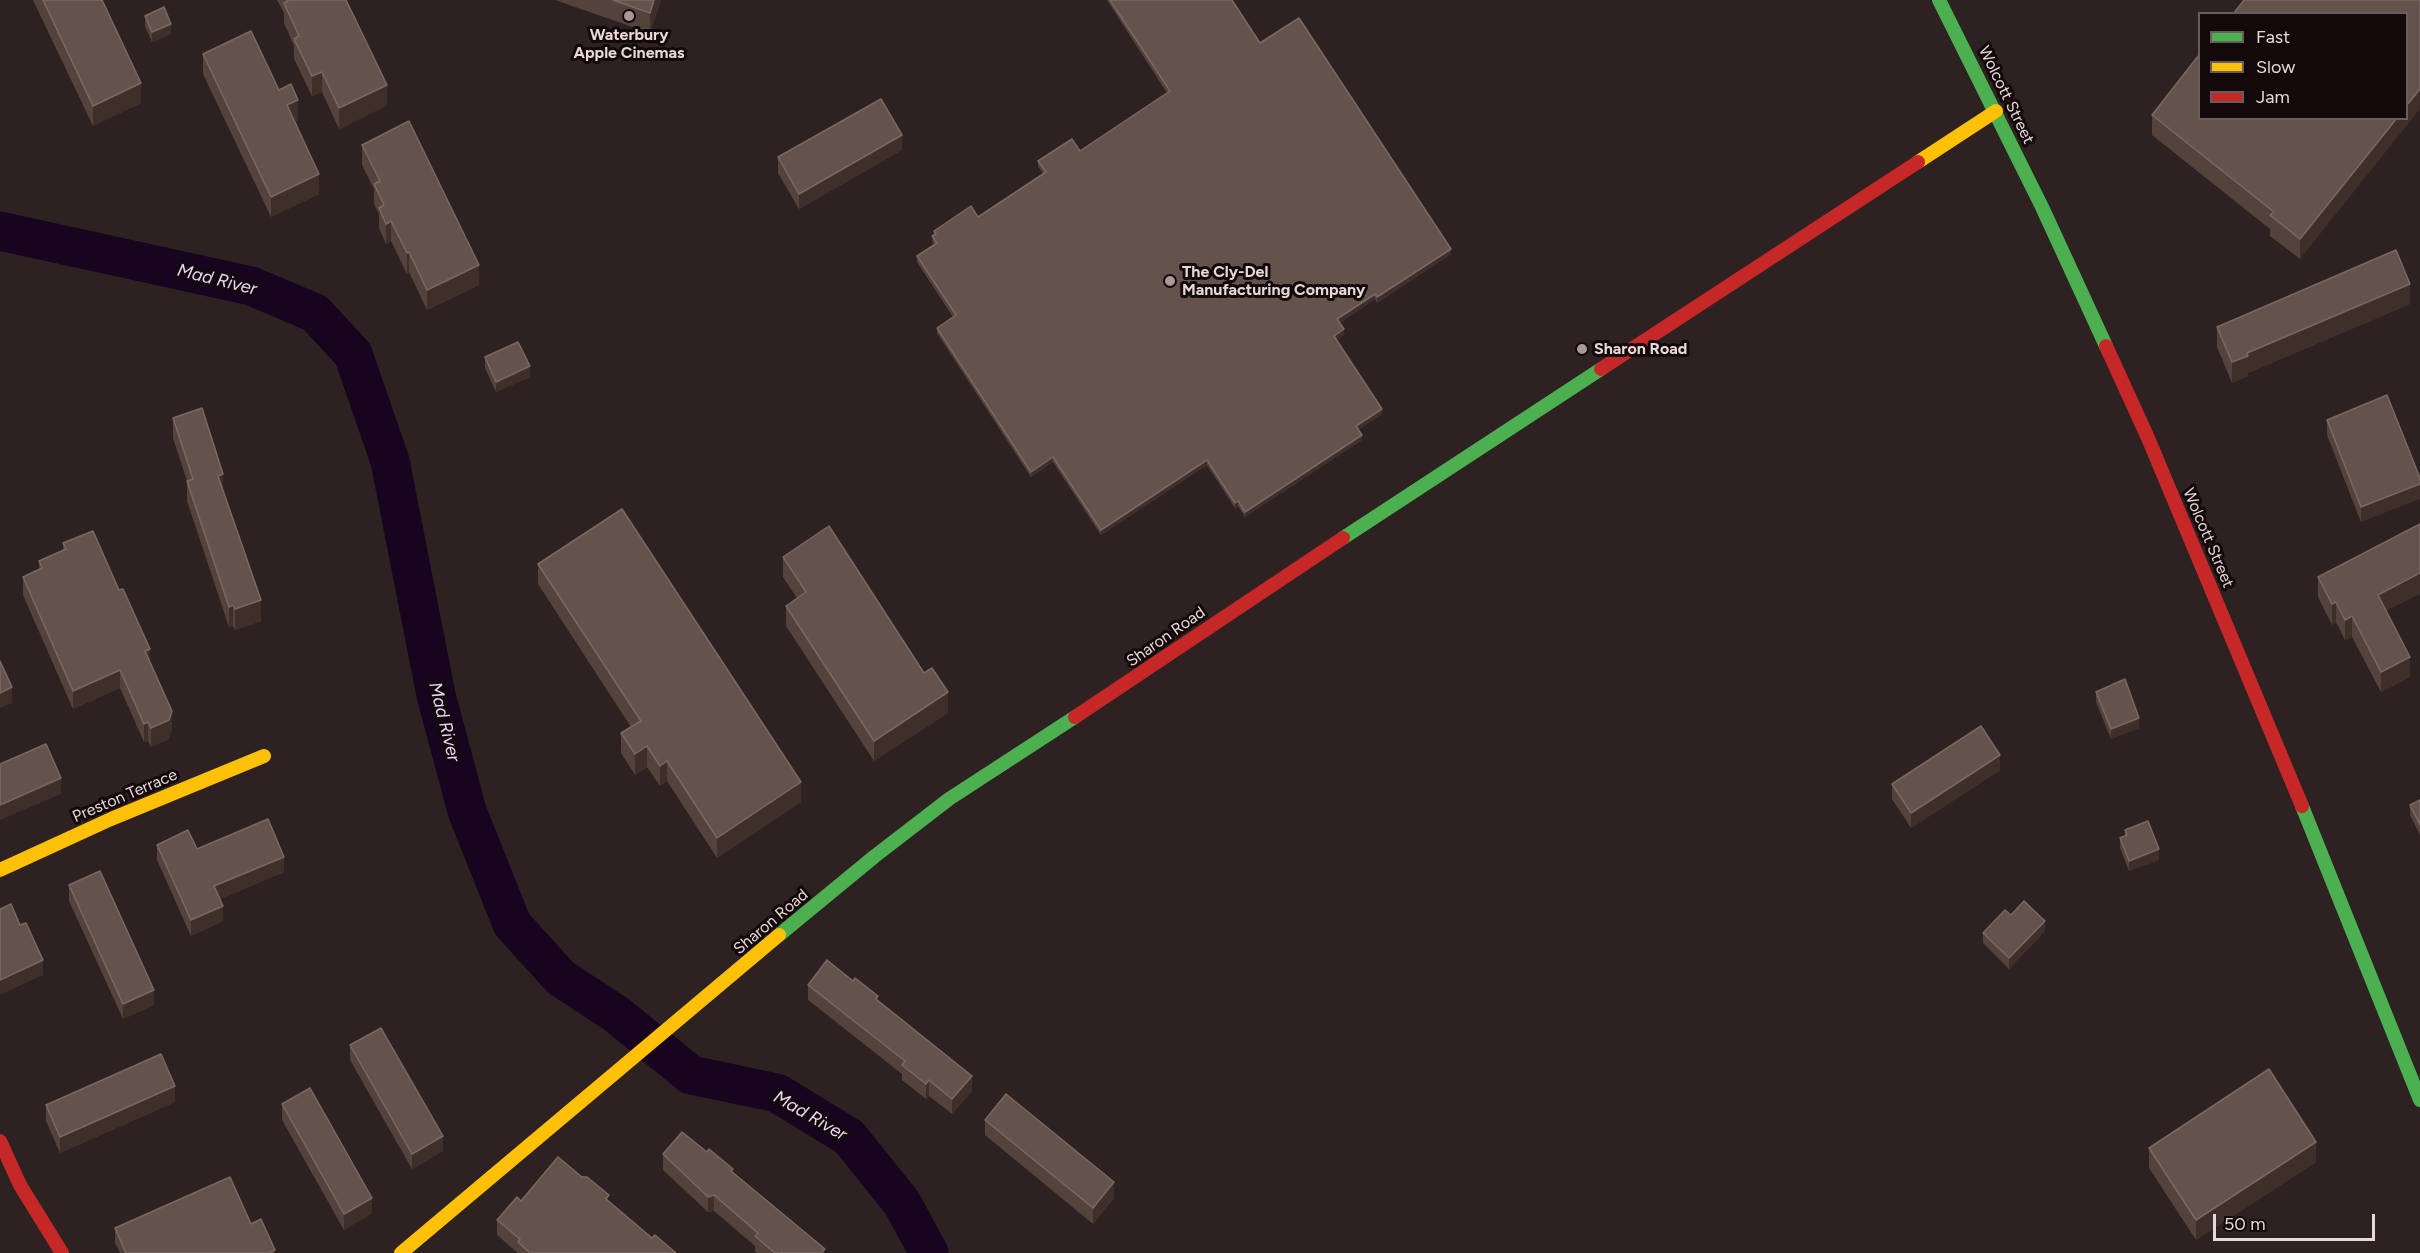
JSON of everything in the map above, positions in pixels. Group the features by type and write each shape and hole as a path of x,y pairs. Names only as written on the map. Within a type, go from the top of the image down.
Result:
{"street":[{"name":"Wolcott Street","path":"1939,0 1996,111 2057,239 2180,513 2347,915 2420,1101"},
{"name":"Sharon Road","path":"400,1253 627,1061 875,856 949,799 1110,695 1266,588 1996,111"},
{"name":"Preston Terrace","path":"0,870 111,819 264,756"},
{"path":"0,1141 20,1185 62,1253"}],"building":[{"path":"43,0 102,0 141,83 93,106"},
{"path":"287,0 346,0 387,85 339,108 322,72 312,76 294,39 299,36 284,3"},
{"path":"613,0 654,0 650,13"},
{"name":"The Cly-Del Manufacturing Company","path":"1110,0 1232,0 1260,43 1299,18 1451,249 1377,297 1375,294 1337,319 1344,329 1334,336 1382,409 1356,426 1362,435 1245,512 1238,501 1235,503 1207,460 1101,530 1053,457 1031,472 937,328 956,315 917,256 937,243 932,236 936,234 934,231 971,206 978,217 1046,172 1038,161 1072,139 1080,151 1170,91"},
{"path":"2244,0 2420,0 2420,89 2408,104 2408,12 2235,12"},
{"path":"164,7 171,24 152,32 145,16"},
{"path":"251,31 279,90 291,84 298,100 287,105 319,174 271,197 203,54"},
{"path":"2198,56 2198,120 2395,120 2300,239 2270,215 2274,212 2152,115"},
{"path":"881,99 902,135 799,194 778,157"},
{"path":"409,121 479,265 427,290 391,221 386,224 379,208 384,205 374,184 380,181 362,145"},
{"path":"2396,250 2410,284 2247,353 2248,356 2232,362 2217,327"},
{"path":"518,342 530,366 496,382 485,357"},
{"path":"2387,395 2420,478 2420,484 2361,507 2327,420"},
{"path":"202,408 223,474 218,476 261,600 235,609 233,605 229,607 187,481 193,479 173,418"},
{"path":"622,509 801,782 717,838 667,761 660,766 647,746 635,754 621,733 641,721 538,564"},
{"path":"2420,524 2420,573 2378,595 2410,657 2381,672 2352,616 2345,620 2336,602 2332,604 2318,577"},
{"path":"829,526 924,673 932,668 948,692 874,741 786,606 806,592 783,557"},
{"path":"93,531 119,590 123,589 150,649 145,651 172,711 169,720 151,728 148,722 144,724 120,670 73,691 23,577 42,568 39,561 66,549 63,543"},
{"path":"0,661 12,687 0,693"},
{"path":"2125,679 2139,718 2111,729 2096,692"},
{"path":"1981,726 2000,755 1911,813 1892,784"},
{"path":"46,744 61,778 0,805 0,764"},
{"path":"2420,800 2420,825 2410,805"},
{"path":"268,819 284,857 214,886 223,906 191,920 157,845 188,830 197,849"},
{"path":"2148,821 2159,849 2129,861 2120,838 2127,835 2125,830"},
{"path":"100,871 154,990 123,1004 69,885"},
{"path":"2024,901 2045,921 2009,958 1983,933 2005,910 2011,915"},
{"path":"11,904 20,925 26,923 43,960 0,980 0,909"},
{"path":"827,960 853,981 855,978 878,996 876,999 972,1076 952,1099 929,1080 926,1084 902,1065 905,1061 808,985"},
{"path":"381,1028 443,1136 412,1154 350,1045"},
{"path":"161,1054 175,1086 60,1137 46,1105"},
{"path":"2269,1069 2316,1142 2196,1220 2149,1148"},
{"path":"310,1088 372,1198 344,1214 282,1104"},
{"path":"1006,1094 1114,1182 1093,1208 985,1120"},
{"path":"682,1132 707,1152 709,1149 733,1169 731,1171 825,1249 821,1253 775,1253 755,1236 758,1233 714,1195 708,1197 663,1154"},
{"path":"558,1157 609,1195 606,1199 652,1238 655,1235 676,1253 530,1253 518,1242 520,1239 497,1220 517,1197 521,1201"},
{"path":"230,1177 251,1224 261,1219 275,1250 269,1253 126,1253 115,1228"}],"waterway":[{"name":"Mad River","path":"0,231 251,286 315,313 353,354 390,461 436,695 467,811 512,924 561,978 616,1014 691,1075 777,1093 849,1137 902,1203 929,1253"}],"traffic: fast":[{"path":"1939,0 2042,207 2106,346"},
{"path":"1343,538 1601,369"},
{"path":"779,935 949,799 1075,717"},
{"path":"2302,806 2420,1100"}],"traffic: slow":[{"path":"1918,162 1996,111"},
{"path":"0,870 111,819 264,756"},
{"path":"401,1253 779,935"}],"traffic: jam":[{"path":"1601,369 1918,162"},
{"path":"2106,346 2148,438 2302,806"},
{"path":"1075,717 1343,538"},
{"path":"0,1141 20,1185 62,1253"}],"place":[{"name":"Waterbury Apple Cinemas","path":"629,16"},
{"name":"The Cly-Del Manufacturing Company","path":"1170,281"},
{"name":"Sharon Road","path":"1582,349"}]}
